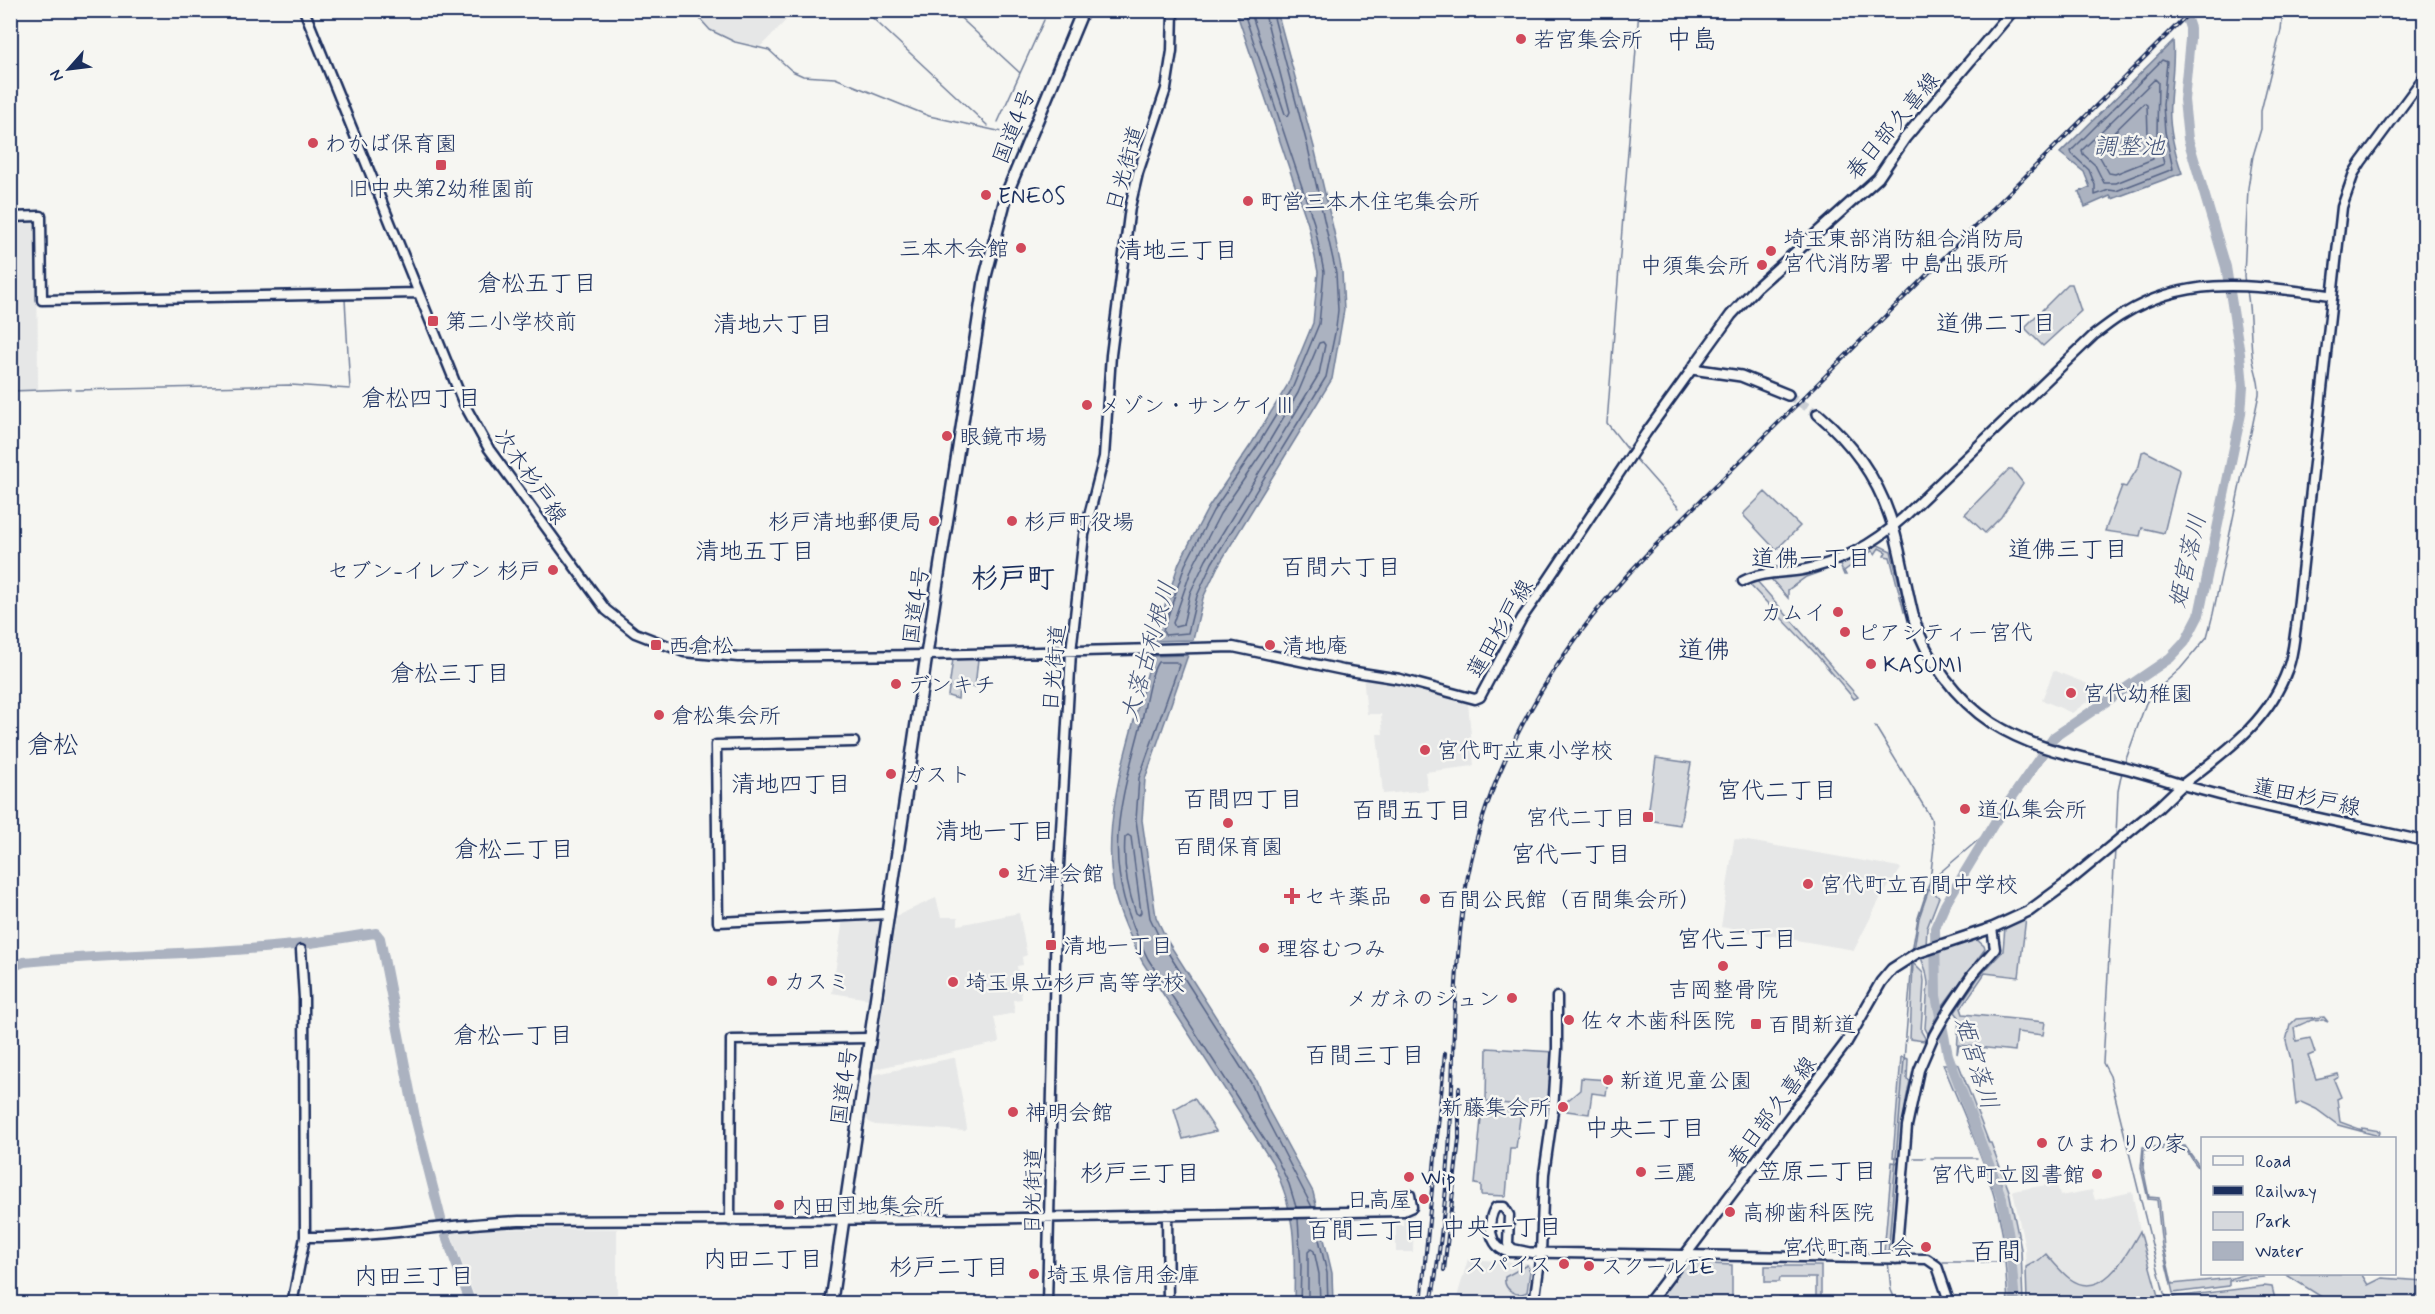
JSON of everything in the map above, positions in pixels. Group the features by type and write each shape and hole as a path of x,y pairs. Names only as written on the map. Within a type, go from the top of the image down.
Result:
{"highway":[{"name":"国道4号","path":"831,1304 979,309 1007,193 1083,10"}],"main road":[{"name":"春日部久喜線","path":"1692,369 1731,315 1757,287 1878,178 1905,138 2013,10"},
{"path":"1692,369 1741,376 1788,395"},
{"path":"1818,414 1861,458 1878,487 1893,527 1915,620 1921,636 1941,672 1959,694 1980,714 2036,746 2182,784"},
{"path":"1992,928 2012,920 2048,899 2159,807 2182,784"},
{"name":"春日部久喜線","path":"1648,1304 1846,1043 1888,973 1907,958 1927,949 1992,928"}],"street":[{"name":"次木杉戸線","path":"304,10 463,402 482,438 566,558 602,605 620,623 655,642 698,654 738,657 928,655"},
{"name":"日光街道","path":"1047,1304 1056,918 1071,652 1082,546 1104,457 1111,355 1130,202 1166,89 1172,51 1173,10"},
{"path":"2182,784 2219,757 2252,728 2271,705 2289,665 2304,559 2341,214 2354,174 2424,77"},
{"path":"10,217 41,216 42,300 418,293"},
{"path":"1743,581 1757,576 1800,570 1835,560 1869,544 1893,527 2094,335 2124,314 2152,300 2173,293 2214,286 2237,285 2331,295"},
{"name":"蓮田杉戸線","path":"1071,652 1233,647 1343,670 1400,679 1475,699 1480,697 1522,618 1646,433 1692,369"},
{"path":"928,655 1071,652"},
{"path":"854,742 716,745 718,922 889,914"},
{"name":"蓮田杉戸線","path":"2182,784 2246,802 2424,841"},
{"path":"1891,1259 1908,1114 1918,1070 1947,1013 1972,975 1995,948 1992,928"},
{"path":"292,1304 305,1237 304,998 301,950"},
{"path":"1534,1304 1543,1181 1553,1111 1557,997"},
{"path":"730,1221 731,1040 869,1038"},
{"path":"1536,1253 1513,1249 1510,1246 1507,1239 1508,1210 1502,1206 1496,1207 1492,1213 1491,1233 1496,1246 1508,1252 1536,1253 1684,1256 1891,1259 1933,1261 1937,1266 1950,1304"},
{"path":"305,1237 351,1237 489,1222 843,1220 1396,1210"},
{"path":"1167,1215 1168,1304"}],"shaded area":[{"path":"698,10 795,11 760,47 732,40 712,31 704,24"},
{"path":"35,221 37,223 38,391 11,392 10,222"},
{"name":"宮代幼稚園","path":"2055,671 2103,690 2072,713 2042,700"},
{"name":"宮代町立東小学校","path":"1363,676 1464,698 1468,703 1474,766 1425,772 1428,790 1383,794 1377,734 1383,734 1381,714 1367,714"},
{"name":"宮代町立百間中学校","path":"1734,840 1901,869 1880,899 1854,950 1721,927"},
{"name":"埼玉県立杉戸高等学校","path":"936,898 941,917 958,917 958,925 1019,913 1027,955 1022,957 1023,965 1017,966 1022,999 1013,1000 1015,1013 994,1017 999,1041 997,1043 874,1069 896,916"},
{"path":"881,918 869,999 832,993 843,919"},
{"path":"955,1058 967,1129 965,1131 875,1125 866,1118 872,1075"},
{"path":"2057,1183 2060,1196 2092,1190 2095,1200 2132,1192 2160,1303 2027,1303 2025,1248 2013,1191"},
{"path":"1403,1212 1414,1213 1413,1252 1396,1252 1396,1225 1403,1225"},
{"path":"487,1229 617,1229 617,1303 477,1303 451,1233"},
{"path":"1468,1259 1528,1263 1531,1266 1525,1303 1455,1304"}],"green space":[{"path":"2068,284 2072,284 2081,311 2043,346 2026,329 2026,326"},
{"path":"2145,451 2178,468 2179,471 2164,533 2142,528 2140,536 2105,531 2122,486 2126,487 2139,466 2142,452"},
{"path":"2009,469 2012,469 2023,483 2001,517 1985,533 1965,514"},
{"path":"1765,492 1800,526 1776,550 1744,516 1744,513"},
{"path":"1878,545 1891,551 1906,611 1904,612 1890,557 1884,556 1886,552 1879,548 1875,554 1872,551 1844,571 1846,575 1840,565"},
{"path":"1834,567 1806,577 1788,590 1788,598 1771,579 1806,574"},
{"path":"1757,581 1858,697 1854,699 1816,654 1749,584"},
{"path":"953,659 978,659 975,687 959,687 958,699 948,696"},
{"path":"1656,758 1691,763 1680,825 1654,821 1648,815"},
{"path":"1929,889 1939,897 1927,928 1926,946 1914,950 1919,918"},
{"path":"2026,917 2019,977 1985,973 1961,1008 1963,1014 2045,1022 2043,1035 2017,1032 2015,1051 1959,1045 1957,1054 1959,1017 1955,1012 1978,978 2003,951 2005,927"},
{"path":"1975,938 1985,949 1941,1008 1938,950"},
{"path":"1932,952 1936,1017 1928,1034 1925,1028 1928,983 1920,955"},
{"path":"1913,963 1923,973 1921,1031 1925,1038 1924,1041 1910,1039"},
{"path":"2324,1017 2328,1022 2316,1020 2294,1028 2296,1041 2310,1038 2315,1053 2308,1056 2316,1079 2338,1074 2339,1077 2334,1080 2341,1097 2337,1099 2340,1122 2362,1130 2362,1128 2380,1131 2379,1136 2338,1125 2316,1109 2301,1102 2296,1105 2291,1060 2286,1041 2290,1025 2296,1019"},
{"path":"1487,1048 1554,1052 1550,1108 1488,1102 1486,1100"},
{"path":"1901,1057 1908,1059 1907,1080 1910,1081 1900,1158 1893,1157"},
{"path":"1943,1064 1947,1064 1996,1187 2008,1245 2013,1303 2008,1303 2005,1261 2002,1256 2005,1254 2002,1229 1989,1180"},
{"path":"1954,1064 1959,1065 2009,1191 2021,1249 2023,1303 2017,1303 2013,1238 2001,1183 1974,1121"},
{"path":"1581,1078 1608,1080 1606,1095 1592,1093 1589,1114 1567,1111 1567,1101 1580,1090"},
{"path":"1194,1098 1216,1131 1183,1139 1174,1109"},
{"path":"1482,1108 1521,1111 1516,1148 1510,1148 1506,1196 1481,1195 1481,1185 1475,1184"},
{"path":"2185,1146 2201,1169 2184,1148 2144,1150 2143,1168 2149,1197 2159,1198 2164,1247 2172,1284 2233,1278 2242,1275 2262,1275 2264,1277 2229,1281 2229,1286 2173,1293 2162,1247 2157,1200 2148,1199 2141,1168 2143,1147"},
{"path":"1892,1162 1899,1163 1893,1253 1884,1252"},
{"path":"2140,1231 2160,1303 2027,1303 2026,1267 2046,1254 2069,1278 2081,1284 2092,1284 2103,1280 2121,1263"},
{"path":"1687,1263 1732,1265 1732,1303 1656,1303"},
{"path":"1527,1265 1530,1271 1527,1292 1519,1294 1508,1289 1505,1277"},
{"path":"1765,1266 1821,1266 1821,1301 1779,1301 1779,1297 1816,1297 1816,1278 1780,1278 1779,1282 1765,1282"},
{"path":"2287,1275 2362,1275 2368,1285 2382,1278 2424,1281 2424,1303 2331,1303"},
{"path":"2272,1287 2276,1303 2177,1303 2173,1297"}],"water":[{"path":"1236,11 1277,11 1314,147 1334,232 1342,272 1344,310 1332,379 1218,566 1203,598 1193,640 1153,641 1179,563 1208,508 1287,386 1313,323 1318,272 1308,224"},
{"name":"調整池","path":"2173,41 2170,121 2174,147 2182,173 2112,199 2110,196 2085,207 2079,192 2090,187 2084,172 2060,153"},
{"path":"1188,655 1145,779 1142,820 1156,917 1168,942 1256,1080 1269,1111 1313,1192 1332,1273 1333,1303 1294,1303 1293,1231 1280,1180 1272,1162 1143,963 1115,895 1111,866 1114,805 1127,744 1152,656"}],"waterway":[{"path":"698,10 701,20 710,30 735,42 769,50 792,71 803,76 835,78 929,116 1021,136"},
{"path":"864,10 988,126"},
{"path":"952,10 1020,73"},
{"path":"1629,451 1607,423 1639,10"},
{"name":"姫宮落川","path":"2015,1304 2010,1243 2002,1199 1948,1055 1936,996 1935,928 1945,905 1995,822 2054,737 2170,658 2185,642 2199,615 2241,414 2243,386 2226,267 2188,139 2184,100 2190,28 2184,10"},
{"path":"2245,284 2248,188 2253,156 2261,129 2261,111 2281,30 2283,10"},
{"path":"998,122 1044,20"},
{"path":"2124,765 2146,703 2151,695 2180,669 2207,637 2213,614 2259,394 2247,291"},
{"path":"76,390 291,385 350,389 345,299"},
{"path":"10,391 71,389"},
{"path":"1634,457 1679,508"},
{"path":"1875,726 1931,818 1934,846 1930,880"},
{"path":"2116,836 2118,791 2122,772"},
{"path":"1912,951 1918,918 1930,881 1991,829"},
{"path":"2115,849 2103,1063 2110,1076 2164,1293 2170,1304"},
{"path":"16,965 24,962 59,959 268,948 376,933 380,938 415,1117 441,1219"},
{"path":"1888,1256 1912,962"},
{"path":"1914,1158 1925,1158"},
{"path":"1931,1158 1977,1158"},
{"path":"445,1233 471,1304"},
{"path":"1888,1261 1891,1290 1897,1304"},
{"path":"1943,1262 2003,1262"}],"tunnel":[{"path":"1788,395 1818,414"}],"railway":[{"path":"1431,1304 1446,1185 1457,976 1465,893 1475,846 1489,800 1530,710 1584,628 1646,555 2192,10"},
{"path":"1421,1304 1445,1053"},
{"path":"1444,1270 1459,1139 1459,1088"}],"place":[{"name":"若宮集会所","path":"1521,39"},
{"name":"わかば保育園","path":"313,143"},
{"name":"旧中央第2幼稚園前","path":"441,165"},
{"name":"ENEOS","path":"986,195"},
{"name":"町営三本木住宅集会所","path":"1248,201"},
{"name":"三本木会館","path":"1021,248"},
{"name":"埼玉東部消防組合消防局 宮代消防署 中島出張所","path":"1771,251"},
{"name":"中須集会所","path":"1762,265"},
{"name":"第二小学校前","path":"433,321"},
{"name":"メゾン・サンケイⅢ","path":"1087,405"},
{"name":"眼鏡市場","path":"947,436"},
{"name":"杉戸清地郵便局","path":"934,521"},
{"name":"杉戸町役場","path":"1012,521"},
{"name":"セブン-イレブン 杉戸","path":"553,570"},
{"name":"カムイ","path":"1838,612"},
{"name":"ピアシティー宮代","path":"1845,632"},
{"name":"西倉松","path":"656,645"},
{"name":"清地庵","path":"1270,645"},
{"name":"KASUMI","path":"1871,664"},
{"name":"デンキチ","path":"896,684"},
{"name":"宮代幼稚園","path":"2071,693"},
{"name":"倉松集会所","path":"659,715"},
{"name":"宮代町立東小学校","path":"1425,750"},
{"name":"ガスト","path":"891,774"},
{"name":"道仏集会所","path":"1965,809"},
{"name":"宮代二丁目","path":"1648,817"},
{"name":"百間保育園","path":"1228,823"},
{"name":"近津会館","path":"1004,873"},
{"name":"宮代町立百間中学校","path":"1808,884"},
{"name":"セキ薬品","path":"1292,896"},
{"name":"百間公民館（百間集会所）","path":"1425,899"},
{"name":"清地一丁目","path":"1051,945"},
{"name":"理容むつみ","path":"1264,948"},
{"name":"吉岡整骨院","path":"1723,966"},
{"name":"カスミ","path":"772,981"},
{"name":"埼玉県立杉戸高等学校","path":"953,982"},
{"name":"メガネのジュン","path":"1512,998"},
{"name":"佐々木歯科医院","path":"1569,1020"},
{"name":"百間新道","path":"1756,1024"},
{"name":"新道児童公園","path":"1608,1080"},
{"name":"新藤集会所","path":"1563,1107"},
{"name":"神明会館","path":"1013,1112"},
{"name":"ひまわりの家","path":"2042,1143"},
{"name":"三麗","path":"1641,1172"},
{"name":"宮代町立図書館","path":"2097,1174"},
{"name":"Wip","path":"1409,1177"},
{"name":"日高屋","path":"1424,1199"},
{"name":"内田団地集会所","path":"779,1205"},
{"name":"高柳歯科医院","path":"1730,1212"},
{"name":"宮代町商工会","path":"1926,1247"},
{"name":"スパイス","path":"1564,1264"},
{"name":"スクールIE","path":"1589,1266"},
{"name":"埼玉県信用金庫","path":"1034,1274"}],"district":[{"name":"中島","path":"1692,39"},
{"name":"清地三丁目","path":"1178,250"},
{"name":"倉松五丁目","path":"537,283"},
{"name":"道佛二丁目","path":"1996,323"},
{"name":"清地六丁目","path":"773,324"},
{"name":"倉松四丁目","path":"421,398"},
{"name":"道佛三丁目","path":"2068,549"},
{"name":"清地五丁目","path":"755,551"},
{"name":"道佛一丁目","path":"1811,558"},
{"name":"百間六丁目","path":"1341,567"},
{"name":"杉戸町","path":"1013,577"},
{"name":"道佛","path":"1704,649"},
{"name":"倉松三丁目","path":"450,673"},
{"name":"倉松","path":"53,744"},
{"name":"清地四丁目","path":"791,784"},
{"name":"宮代二丁目","path":"1777,790"},
{"name":"百間四丁目","path":"1243,799"},
{"name":"百間五丁目","path":"1412,810"},
{"name":"清地一丁目","path":"995,831"},
{"name":"倉松二丁目","path":"514,849"},
{"name":"宮代一丁目","path":"1571,854"},
{"name":"宮代三丁目","path":"1737,939"},
{"name":"倉松一丁目","path":"513,1035"},
{"name":"百間三丁目","path":"1365,1055"},
{"name":"中央二丁目","path":"1645,1128"},
{"name":"笠原二丁目","path":"1817,1171"},
{"name":"杉戸三丁目","path":"1140,1173"},
{"name":"中央一丁目","path":"1502,1227"},
{"name":"百間二丁目","path":"1367,1230"},
{"name":"百間","path":"1996,1251"},
{"name":"内田二丁目","path":"763,1259"},
{"name":"杉戸二丁目","path":"949,1267"},
{"name":"内田三丁目","path":"414,1276"}],"water label":[{"name":"大落古利根川","path":"1148,651"}]}
